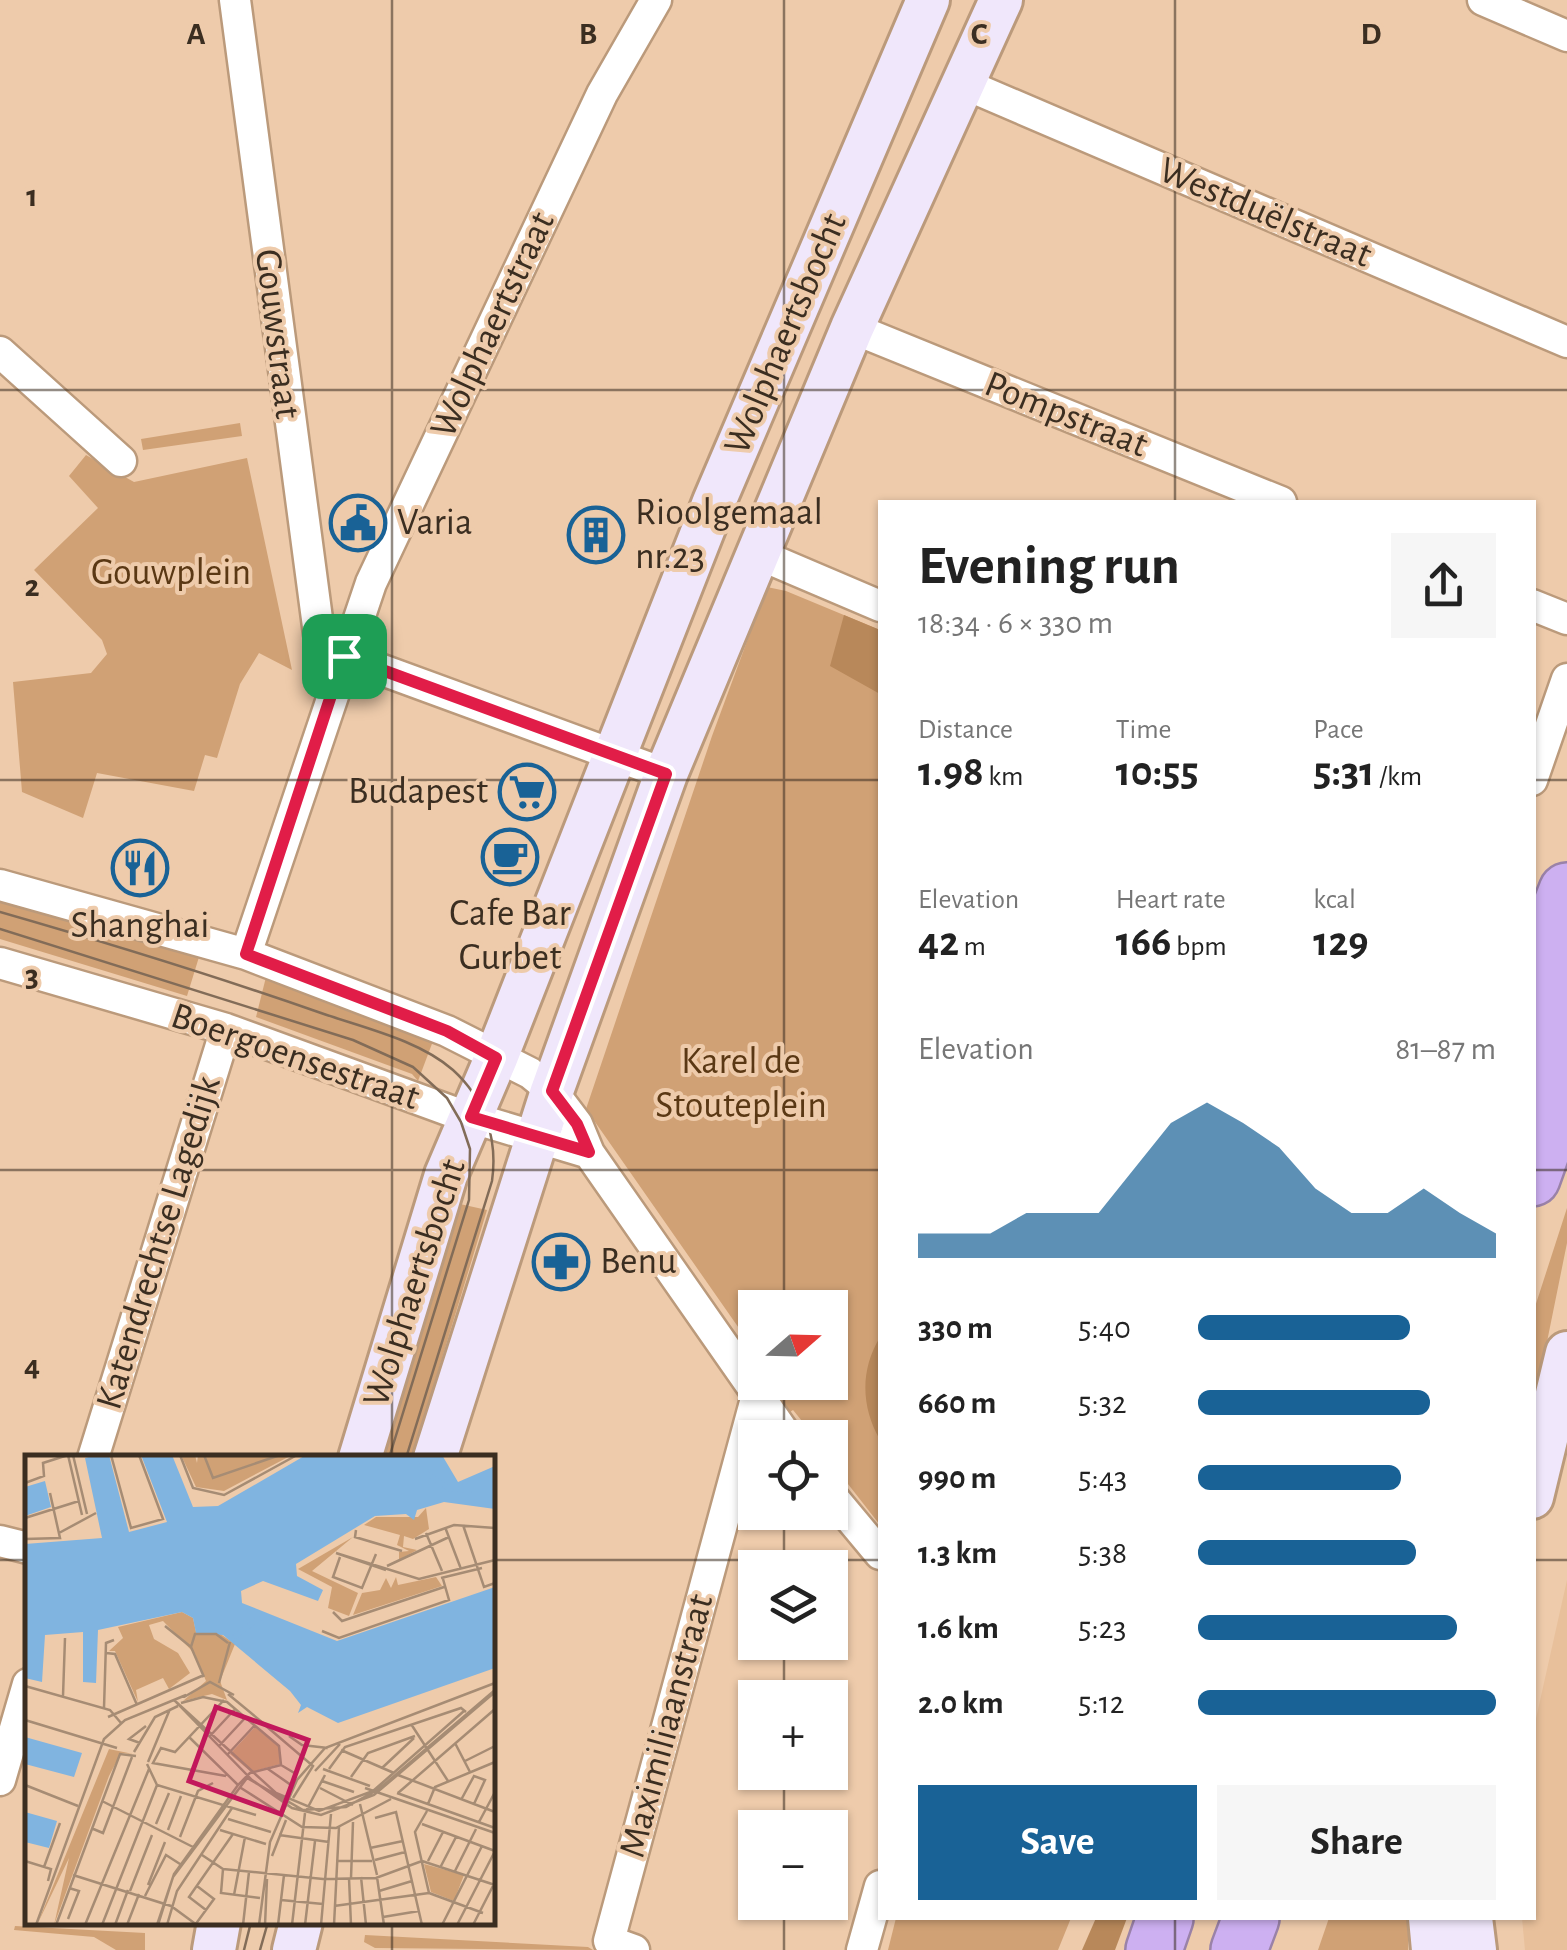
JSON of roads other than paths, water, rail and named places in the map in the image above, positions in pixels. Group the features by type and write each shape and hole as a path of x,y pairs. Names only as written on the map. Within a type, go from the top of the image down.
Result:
{"highway":[{"path":"1536,971 1567,891"},
{"path":"1536,1075 1567,994"},
{"path":"1536,1166 1567,1049"},
{"path":"1154,1950 1164,1920"},
{"path":"1202,1950 1211,1920"},
{"path":"1240,1950 1249,1920"},
{"path":"1279,1950 1289,1920"}],"street":[{"name":"Gouwstraat","path":"235,0 318,634 344,656"},
{"name":"Wolphaertstraat","path":"344,656 372,583 585,131 656,0"},
{"name":"Wolphaertsbocht","path":"361,1455 446,1175 496,1058 714,502 928,0"},
{"name":"Wolphaertsbocht","path":"435,1455 552,1091 666,774 852,328 1001,0"},
{"path":"1483,0 1567,36"},
{"name":"Westduëlstraat","path":"962,84 1567,342"},
{"name":"Pompstraat","path":"852,328 1276,500"},
{"path":"0,352 121,462"},
{"path":"758,554 878,605"},
{"path":"1536,607 1567,619"},
{"path":"246,954 344,656 666,774"},
{"path":"1536,768 1567,679"},
{"name":"Boergoensestraat","path":"0,885 246,954 447,1031 530,1072 552,1091 577,1124 589,1152 738,1368"},
{"name":"Boergoensestraat","path":"0,962 226,1029 471,1117 589,1152"},
{"name":"Katendrechtse Lagedijk","path":"94,1455 226,1029"},
{"path":"1536,1481 1567,1353"},
{"name":"Maximiliaanstraat","path":"622,1945 756,1400"},
{"path":"848,1516 878,1552"},
{"path":"0,1542 25,1547"},
{"path":"0,1780 25,1694"},
{"path":"862,1950 878,1893"},
{"path":"1430,1920 1433,1950"},
{"path":"1471,1920 1474,1950"},
{"path":"214,1950 218,1925"},
{"path":"294,1950 300,1925"}],"tram line":[{"path":"0,912 390,1036 439,1060 464,1081 481,1107 491,1135 492,1181 407,1455"},
{"path":"0,929 353,1040 413,1067 447,1098 470,1149 469,1200 390,1455"},
{"path":"244,1950 250,1925"},
{"path":"260,1950 267,1925"}],"place":[{"name":"Varia","path":"358,523"},
{"name":"Rioolgemaal nr.23","path":"596,535"},
{"name":"Budapest","path":"527,792"},
{"name":"Cafe Bar Gurbet","path":"510,857"},
{"name":"Shanghai","path":"140,868"},
{"name":"Benu","path":"561,1262"}],"park label":[{"name":"Gouwplein","path":"171,573"},
{"name":"Karel de Stouteplein","path":"741,1084"}]}
